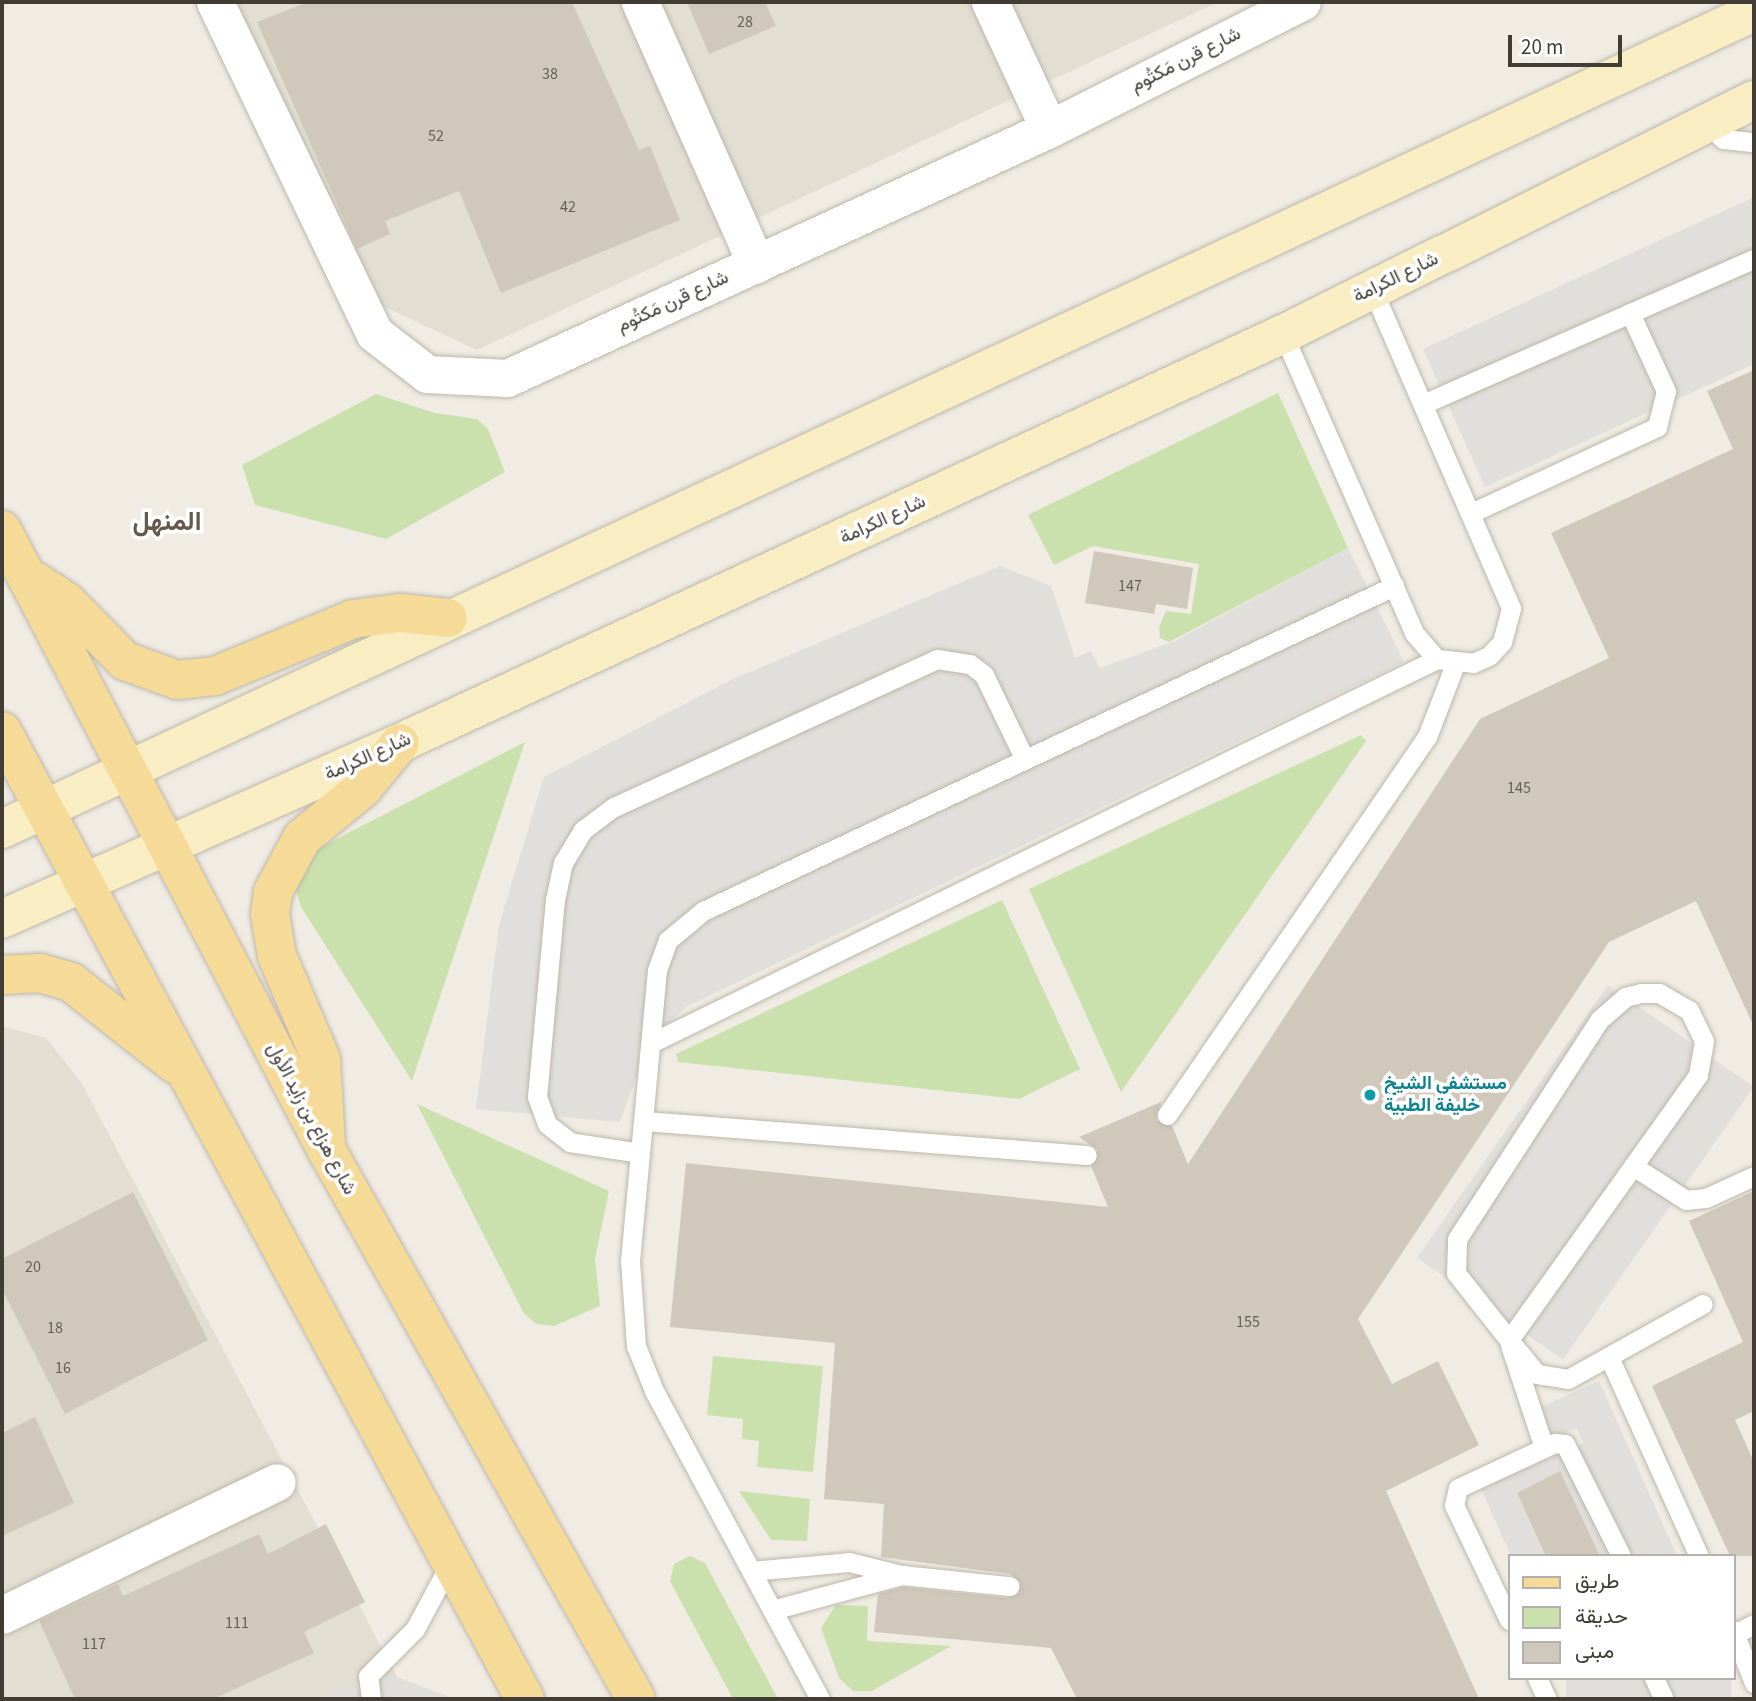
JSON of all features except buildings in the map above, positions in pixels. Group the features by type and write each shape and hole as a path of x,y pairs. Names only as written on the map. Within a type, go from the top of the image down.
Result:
{"main road":[{"path":"2,830 448,618 1754,12"},
{"name":"شارع الكرامة","path":"2,919 400,743 1283,334 1372,288 1552,205 1754,100"},
{"name":"شارع هزاع بن زايد الأول","path":"2,530 326,1149 636,1699"},
{"path":"28,577 66,602 125,661 177,680 215,676 353,619 400,613 448,618"},
{"path":"2,731 525,1699"},
{"path":"326,1149 321,1059 277,956 273,892 302,838 363,788 400,743"},
{"path":"2,975 40,973 78,985 183,1069"}],"street":[{"name":"شارع قرن مَكتُوم","path":"215,2 374,333 427,373 507,378 1049,129 1301,2"},
{"path":"640,2 755,264"},
{"path":"990,2 1049,129"},
{"path":"2,1615 277,1482"}],"lane":[{"path":"1706,123 1723,139 1754,142"},
{"path":"1423,404 1754,259"},
{"path":"651,1043 1446,661 1489,656 1509,626 1511,608 1474,512 1372,288"},
{"path":"1474,512 1657,427 1666,391 1630,313"},
{"path":"1283,334 1414,633 1446,661"},
{"path":"820,1699 636,1346 628,1289 661,955 689,918 1394,586"},
{"path":"640,1153 570,1142 547,1124 537,1097 555,900 563,863 583,830 614,807 937,659 970,664 984,675 1024,760"},
{"path":"1167,1115 1427,737 1446,661"},
{"path":"1510,1340 1698,1075 1704,1059 1699,1024 1689,1010 1659,993 1625,997 1610,1007 1457,1239 1456,1273 1510,1340 1538,1374 1558,1381 1609,1357 1703,1304"},
{"path":"644,1121 1087,1155"},
{"path":"1633,1166 1686,1200 1706,1198 1754,1176"},
{"path":"1510,1340 1545,1448"},
{"path":"1609,1357 1698,1554"},
{"path":"1508,1618 1453,1495 1458,1488 1560,1443 1569,1448 1620,1554"},
{"path":"751,1571 849,1562 902,1575 1009,1586"},
{"path":"371,1699 368,1676 415,1629 450,1564"},
{"path":"772,1610 902,1575"},
{"path":"1735,1632 1754,1624"},
{"path":"1735,1635 1754,1683"},
{"path":"1538,1680 1547,1699"},
{"path":"1655,1680 1664,1699"}],"shaded area":[{"path":"222,2 1218,2 477,350 359,295"},
{"path":"1754,197 1754,364 1485,487 1423,349"},
{"path":"1348,548 1404,662 686,1007 648,1044 620,1122 476,1109 499,925 544,777 733,679 1000,566 1051,586 1075,658 1091,651 1100,668 1175,641"},
{"path":"1608,985 1754,1087 1563,1360 1417,1258"},
{"path":"2,1026 46,1038 81,1082 409,1699 2,1699"},
{"path":"1599,1381 1676,1554 1510,1554 1481,1489 1583,1443 1577,1428 1553,1438 1539,1408"},
{"path":"383,1672 448,1696 449,1699 317,1698"},
{"path":"1566,1680 1731,1680 1731,1699 1566,1699"}],"green space":[{"path":"1278,393 1348,548 1169,642 1160,638 1159,627 1166,611 1191,614 1199,564 1093,546 1054,565 1028,515"},
{"path":"376,394 435,413 477,419 488,429 505,472 386,539 255,505 242,465"},
{"path":"1361,735 1366,741 1121,1092 1029,889"},
{"path":"525,742 412,1081 301,907 294,884 311,852"},
{"path":"1002,900 1080,1069 1019,1099 678,1062 676,1054"},
{"path":"417,1104 609,1191 595,1259 600,1306 554,1326 536,1324 523,1312"},
{"path":"713,1356 823,1366 813,1472 757,1467 759,1441 742,1439 743,1419 707,1415"},
{"path":"739,1491 810,1499 807,1541 771,1540"},
{"path":"690,1556 705,1563 778,1699 733,1699 670,1581 674,1564"},
{"path":"836,1605 868,1606 867,1641 951,1646 872,1691 853,1691 839,1678 821,1628"}],"place":[{"name":"مستشفي الشيخ خليفة الطبية","path":"1370,1095"}],"district":[{"name":"المنهل","path":"167,522"}]}
